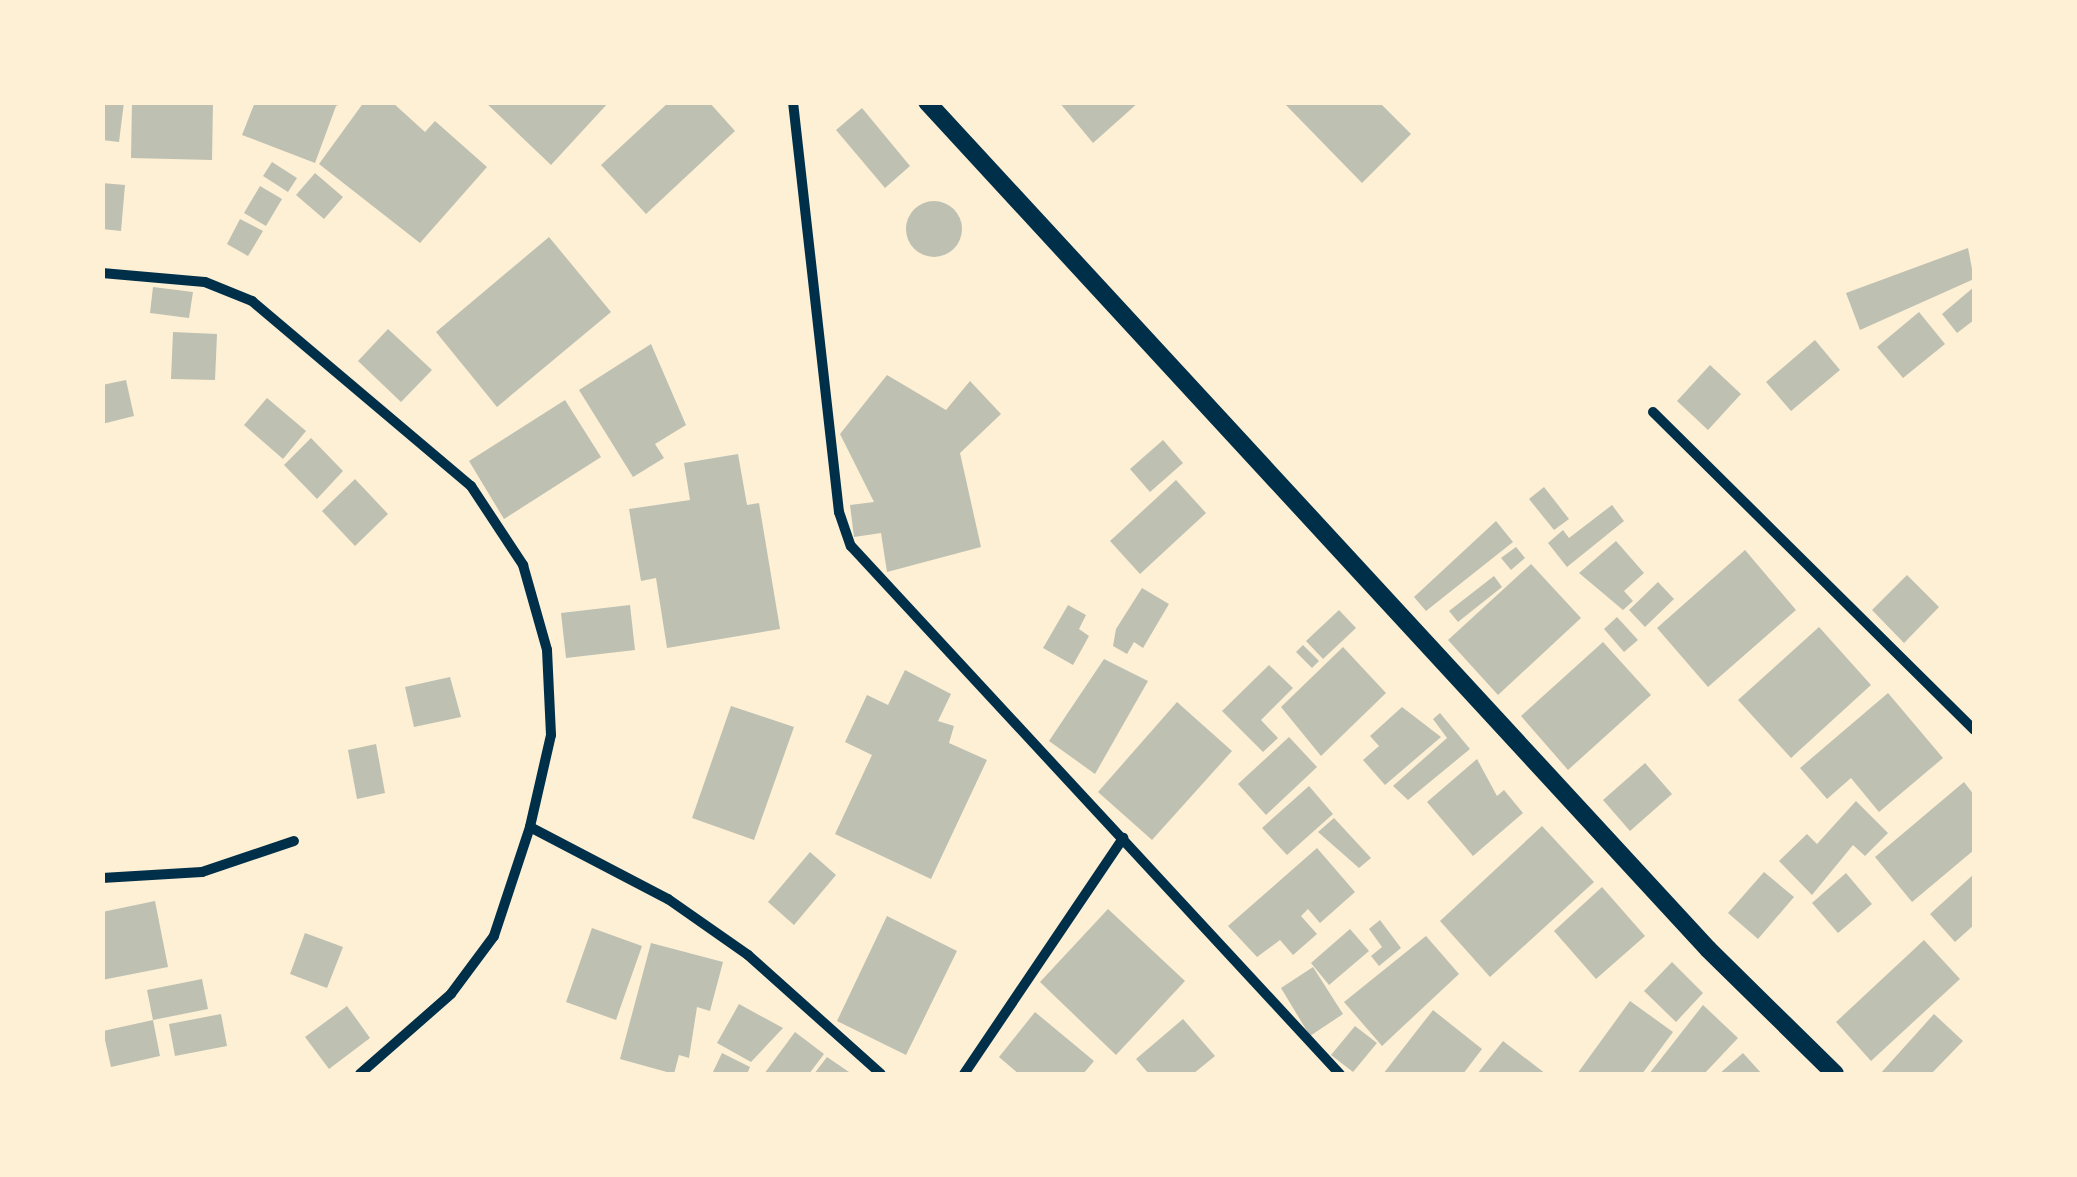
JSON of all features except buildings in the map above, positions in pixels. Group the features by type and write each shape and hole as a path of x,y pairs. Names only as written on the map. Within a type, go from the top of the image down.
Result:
{"street":[{"path":"793,102 840,512 851,546 1340,1074"},
{"path":"927,102 1708,949 1835,1074"},
{"path":"102,273 205,282 252,302 471,486 523,565 548,650 551,735 530,827 494,936 451,994 360,1074"},
{"path":"1653,412 1974,730"},
{"path":"530,827 668,899 748,955 880,1074"},
{"path":"964,1074 1123,838"},
{"path":"102,878 202,872 294,841"}]}
